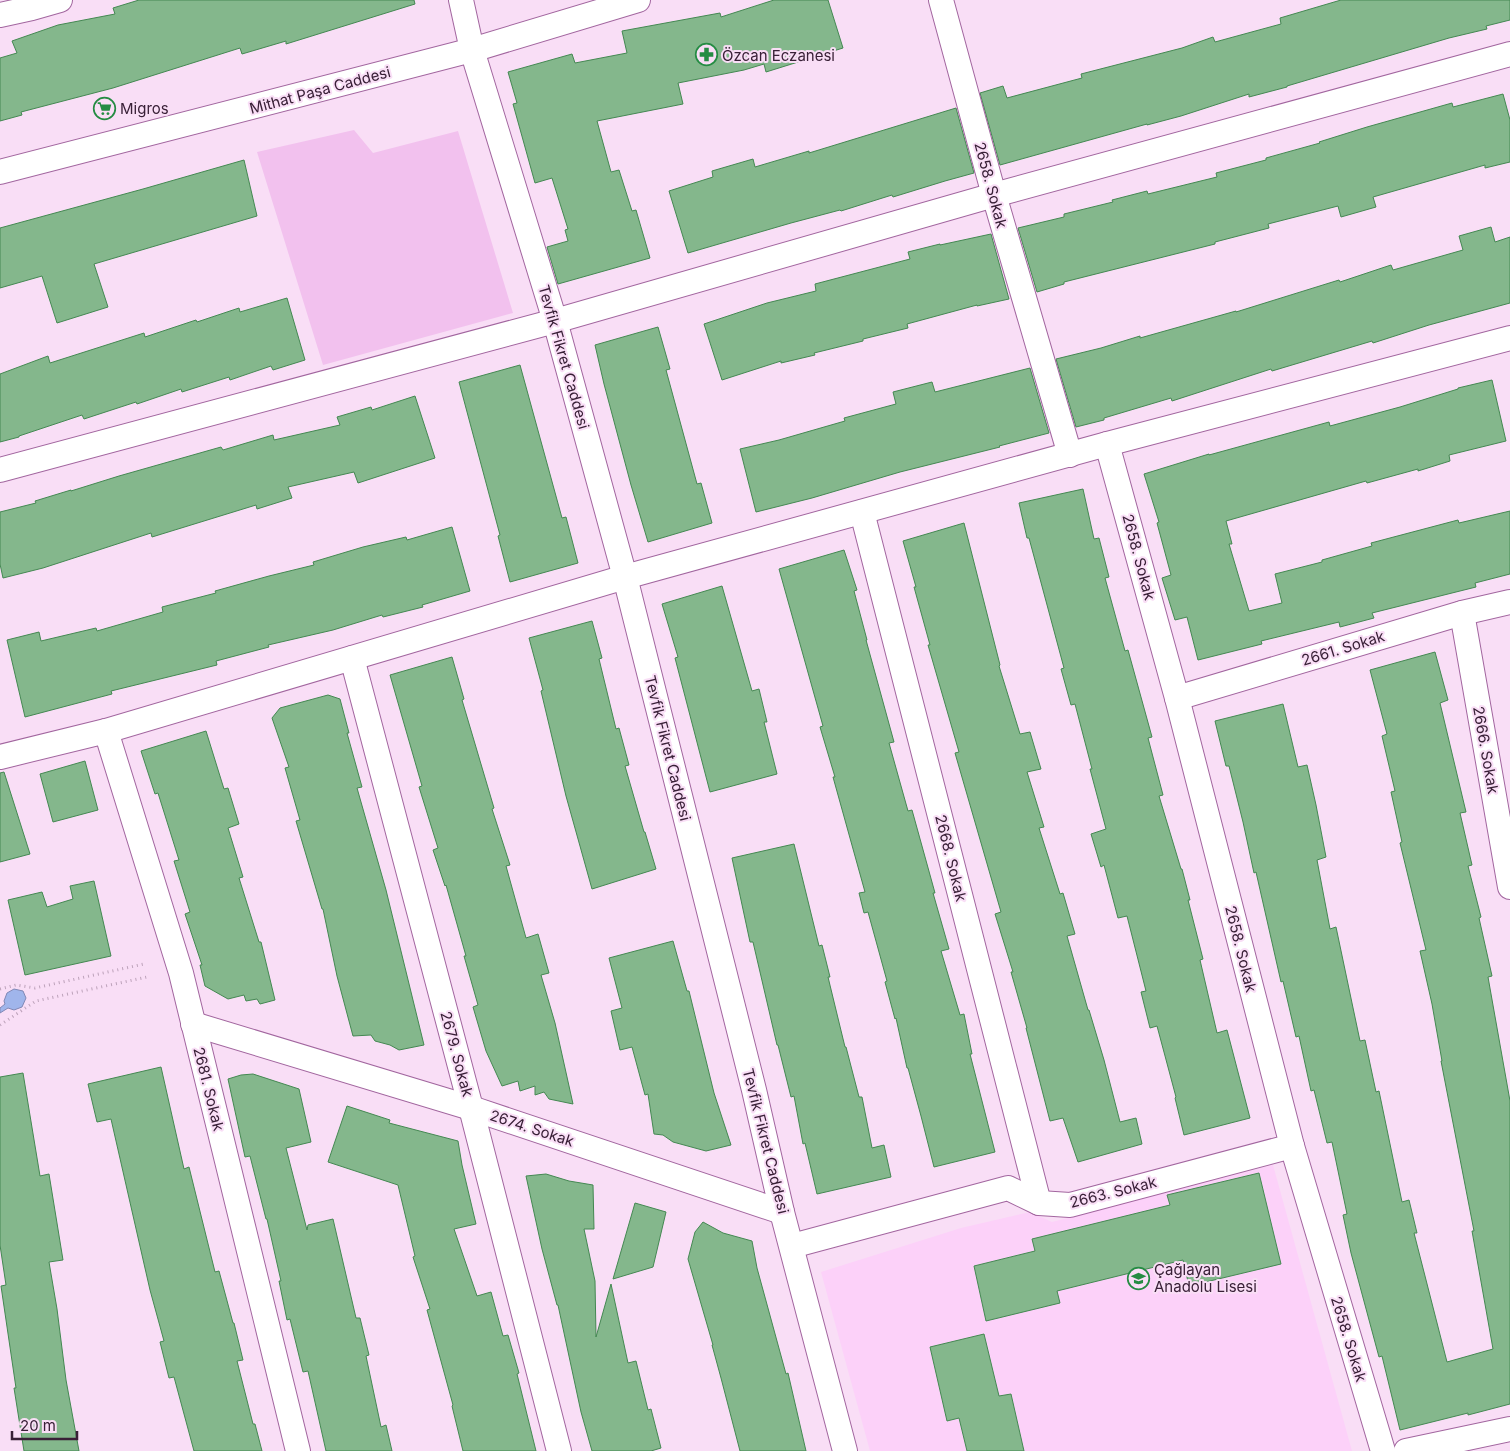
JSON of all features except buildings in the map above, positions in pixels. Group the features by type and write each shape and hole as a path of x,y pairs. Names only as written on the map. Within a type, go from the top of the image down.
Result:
{"street":[{"path":"0,15 60,0"},
{"name":"Tevfik Fikret Caddesi","path":"461,0 472,50 555,321 625,577 782,1212 845,1451"},
{"name":"Mithat Paşa Caddesi","path":"0,172 472,50 638,0"},
{"name":"2658. Sokak","path":"941,0 994,195 1070,455"},
{"path":"0,470 555,321 994,195 1510,54"},
{"path":"0,757 106,731 625,577 1108,444 1510,338"},
{"name":"2658. Sokak","path":"1108,444 1177,698 1292,1146 1383,1451"},
{"name":"2668. Sokak","path":"862,512 1039,1204"},
{"name":"2661. Sokak","path":"1177,698 1462,613 1510,602"},
{"name":"2666. Sokak","path":"1462,613 1510,888"},
{"name":"2679. Sokak","path":"352,658 471,1108 558,1451"},
{"name":"2681. Sokak","path":"106,731 181,973 298,1451"},
{"name":"2674. Sokak","path":"193,1024 471,1108 782,1212"},
{"name":"2663. Sokak","path":"792,1246 1008,1188 1039,1204 1070,1205 1292,1146"},
{"path":"1406,1451 1510,1429"}],"path":[{"path":"0,989 16,985 35,988 144,964"},
{"path":"0,1025 36,1001 147,977"}],"shaded area":[{"path":"354,130 373,153 458,131 513,313 323,365 257,152"},
{"name":"Çağlayan Anadolu Lisesi","path":"1273,1165 1352,1451 870,1451 821,1272 961,1228 1030,1212 1052,1222"}],"water":[{"path":"14,989 23,991 26,998 22,1007 14,1010 8,1008 0,1013 0,1008 5,1004 4,1001 7,993"}],"place":[{"name":"Özcan Eczanesi","path":"706,55"},
{"name":"Migros","path":"104,108"},
{"name":"Çağlayan Anadolu Lisesi","path":"1138,1278"}]}
